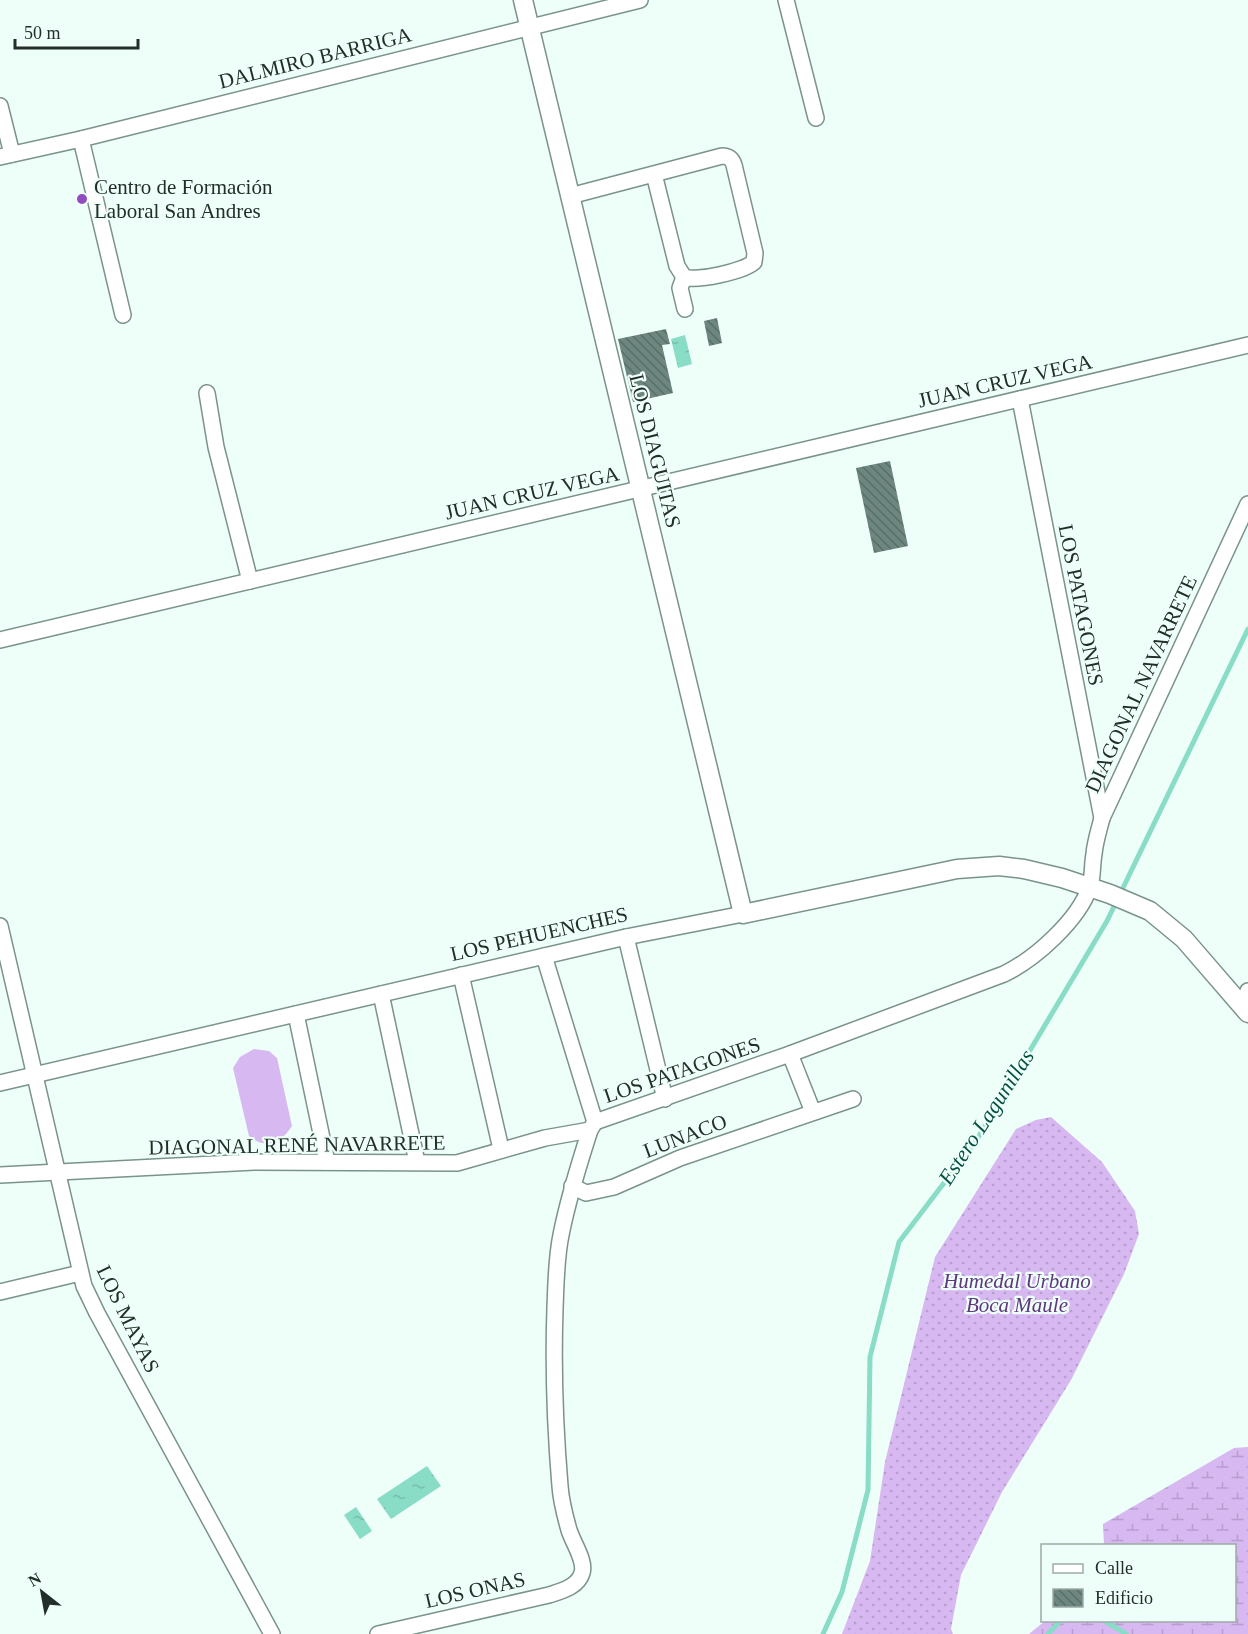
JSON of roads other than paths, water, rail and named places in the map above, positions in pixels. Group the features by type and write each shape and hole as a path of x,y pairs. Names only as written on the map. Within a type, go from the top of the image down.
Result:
{"street":[{"name":"LOS DIAGUITAS","path":"523,0 743,914"},
{"name":"DALMIRO BARRIGA","path":"6,155 81,139 640,0"},
{"path":"786,0 816,118"},
{"path":"0,106 6,155"},
{"path":"81,139 123,315"},
{"path":"570,196 722,156 730,158 734,165 755,253 754,262 746,268 694,279 684,277 677,266 654,174"},
{"path":"684,277 680,288 685,309"},
{"name":"JUAN CRUZ VEGA","path":"0,640 1248,345"},
{"path":"207,393 216,447 250,581"},
{"name":"LOS PATAGONES","path":"1020,399 1102,818"},
{"name":"DIAGONAL NAVARRETE","path":"1089,887 1102,818 1248,504"},
{"name":"LOS PEHUENCHES","path":"0,1083 626,937 979,866 1024,869 1062,878 1141,906 1173,929 1246,1003"},
{"name":"LOS PATAGONES","path":"579,1580 583,1567 569,1530 561,1490 554,1361 556,1273 560,1236 572,1186 593,1126 1017,968 1054,938 1078,908 1089,887"},
{"name":"LOS MAYAS","path":"0,926 59,1173 80,1273 97,1313 272,1634"},
{"path":"626,937 665,1099"},
{"path":"544,956 593,1126"},
{"path":"461,975 501,1149"},
{"path":"381,994 417,1162"},
{"path":"296,1014 327,1162"},
{"path":"790,1054 813,1112"},
{"name":"LUNACO","path":"572,1186 585,1193 614,1187 680,1158 853,1099"},
{"name":"DIAGONAL RENÉ NAVARRETE","path":"0,1175 254,1162 457,1163 501,1149 593,1126"},
{"path":"0,1292 80,1273"},
{"name":"LOS ONAS","path":"378,1634 549,1594 569,1588 579,1580"}],"water":[{"path":"685,335 692,364 678,368 671,339"},
{"path":"427,1466 441,1486 391,1519 377,1499"},
{"path":"356,1507 372,1531 360,1539 344,1515"}],"waterway":[{"name":"Estero Lagunillas","path":"823,1634 842,1592 868,1490 870,1357 899,1242 976,1141 1107,921 1248,629"},
{"path":"1048,1634 1059,1622"},
{"path":"1106,1622 1126,1634"}],"place":[{"name":"Centro de Formación Laboral San Andres","path":"82,199"}],"park label":[{"name":"Humedal Urbano Boca Maule","path":"1017,1293"}]}
